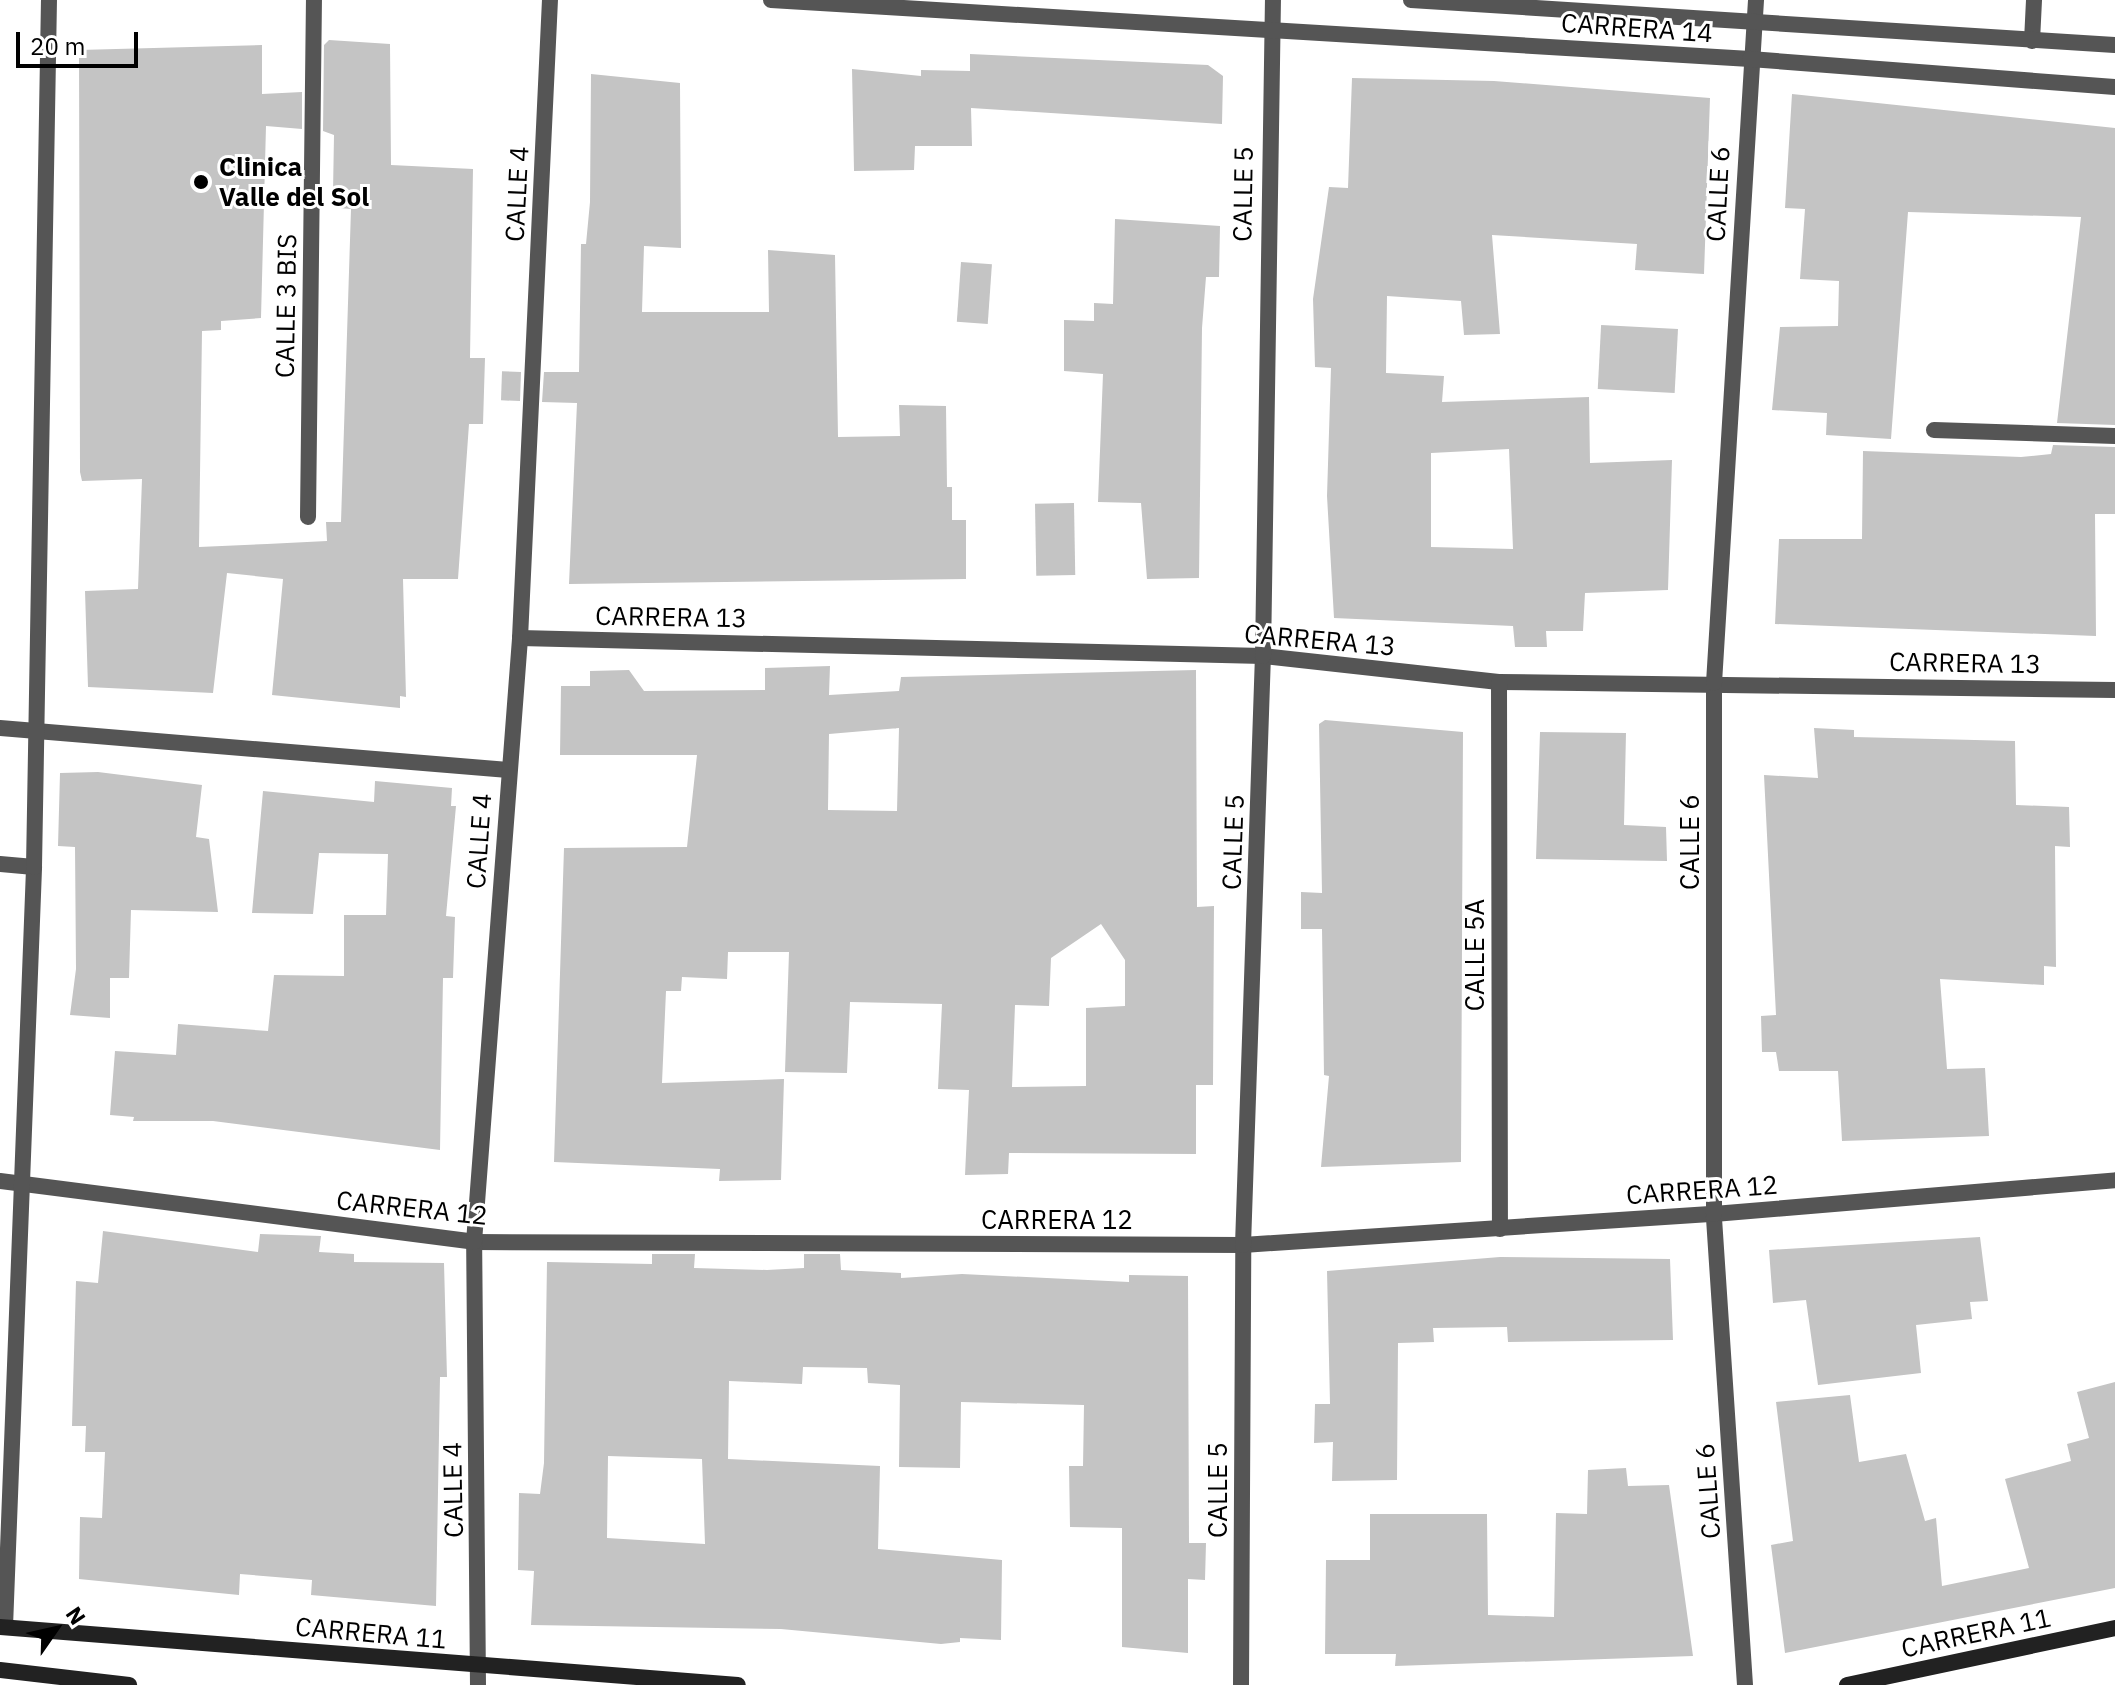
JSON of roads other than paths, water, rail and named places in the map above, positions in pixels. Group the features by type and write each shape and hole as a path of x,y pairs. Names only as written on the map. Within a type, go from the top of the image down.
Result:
{"main road":[{"name":"CARRERA 11","path":"3,1627 738,1685"},
{"name":"CARRERA 11","path":"1847,1685 2115,1628"},
{"path":"2,1675 129,1685"}],"street":[{"path":"3,1627 24,1184 38,733 49,0"},
{"name":"CALLE 3 BIS","path":"308,517 314,0"},
{"name":"CALLE 4","path":"478,1685 474,1242 520,638 550,0"},
{"name":"CARRERA 14","path":"771,0 1750,59 2115,87"},
{"name":"CALLE 5","path":"1241,1685 1243,1245 1263,656 1269,29 1273,0"},
{"name":"CARRERA 14","path":"1411,0 1550,4 2115,45"},
{"name":"CALLE 6","path":"1745,1685 1714,1214 1714,683 1756,0"},
{"path":"2032,41 2034,0"},
{"path":"1934,430 2115,436"},
{"name":"CARRERA 13","path":"520,638 1263,656 1499,682 2115,690"},
{"name":"CALLE 5A","path":"1499,682 1500,1229"},
{"path":"0,728 508,770"},
{"path":"0,864 34,867"},
{"name":"CARRERA 12","path":"0,1181 474,1242 1243,1245 1714,1214 2115,1180"}],"place":[{"name":"Clinica Valle del Sol","path":"201,182"}]}
